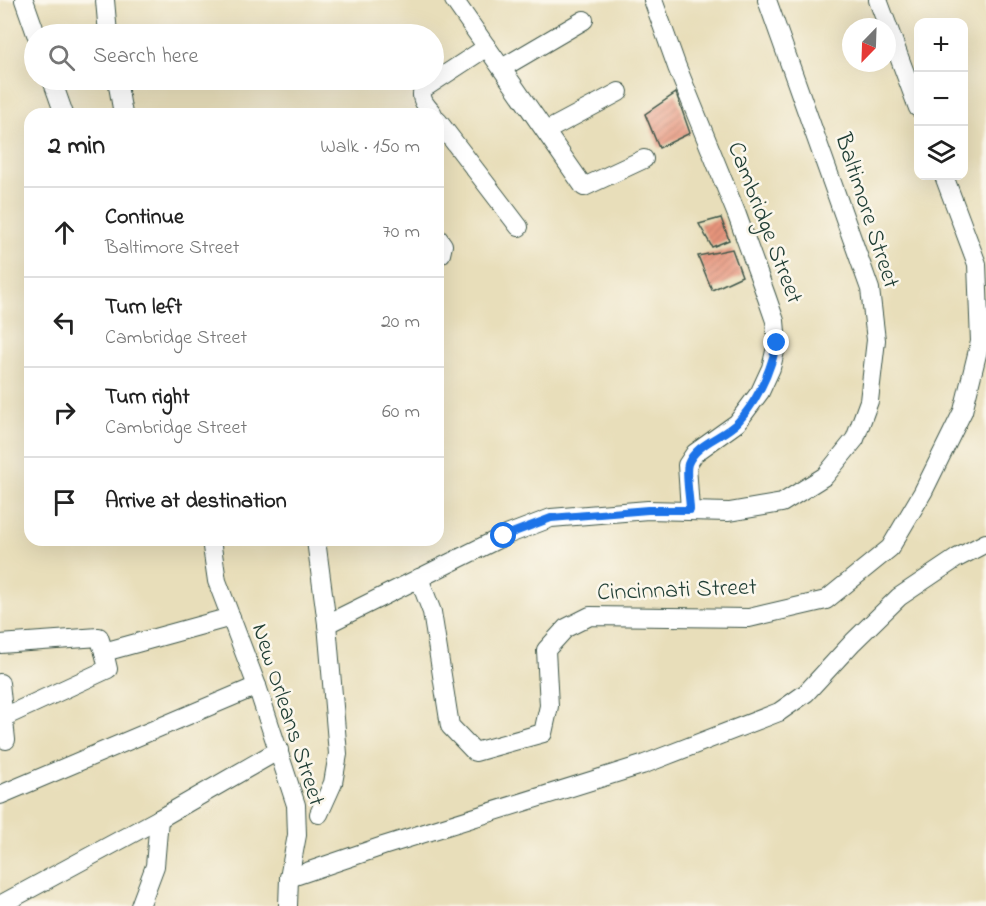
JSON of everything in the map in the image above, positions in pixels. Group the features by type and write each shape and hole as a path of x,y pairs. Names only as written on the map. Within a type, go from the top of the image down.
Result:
{"street":[{"path":"24,0 32,24"},
{"path":"105,0 107,24"},
{"path":"454,0 585,187 644,159"},
{"name":"Cambridge Street","path":"653,0 752,256 775,321 777,343 771,368 760,392 737,423 695,453 687,465 690,510"},
{"name":"Baltimore Street","path":"327,624 504,536 551,518 648,510 729,512 782,503 825,476 855,439 869,401 876,340 870,289 767,0"},
{"path":"878,0 914,97"},
{"path":"502,68 584,20"},
{"path":"444,75 487,47"},
{"path":"56,90 62,108"},
{"path":"119,90 122,108"},
{"path":"423,90 422,100 428,108"},
{"path":"546,131 619,92"},
{"path":"444,129 519,227"},
{"name":"Cincinnati Street","path":"419,578 432,612 450,726 475,752 543,733 549,706 546,650 566,628 590,616 749,618 826,600 890,548 923,492 963,411 980,342 977,264 946,180"},
{"path":"289,878 383,846 642,765 779,712 806,693 899,597 957,558 986,543"},
{"name":"New Orleans Street","path":"212,546 217,581 258,686 296,805 297,836 289,878 288,906"},
{"path":"317,546 327,624 338,754 333,783 320,814"},
{"path":"104,652 231,617"},
{"path":"0,644 99,637 108,669 4,717"},
{"path":"0,683 6,740"},
{"path":"0,795 258,686"},
{"path":"0,905 159,819 279,750"},
{"path":"140,906 155,866 159,819"}],"building":[{"path":"676,93 690,133 659,148 645,114"},
{"path":"721,218 729,240 712,247 699,224"},
{"path":"732,249 742,276 712,290 698,256"}],"route":[{"path":"504,536 551,518 648,510 690,510 687,465 695,453 737,423 760,392 771,368 777,343"}]}
